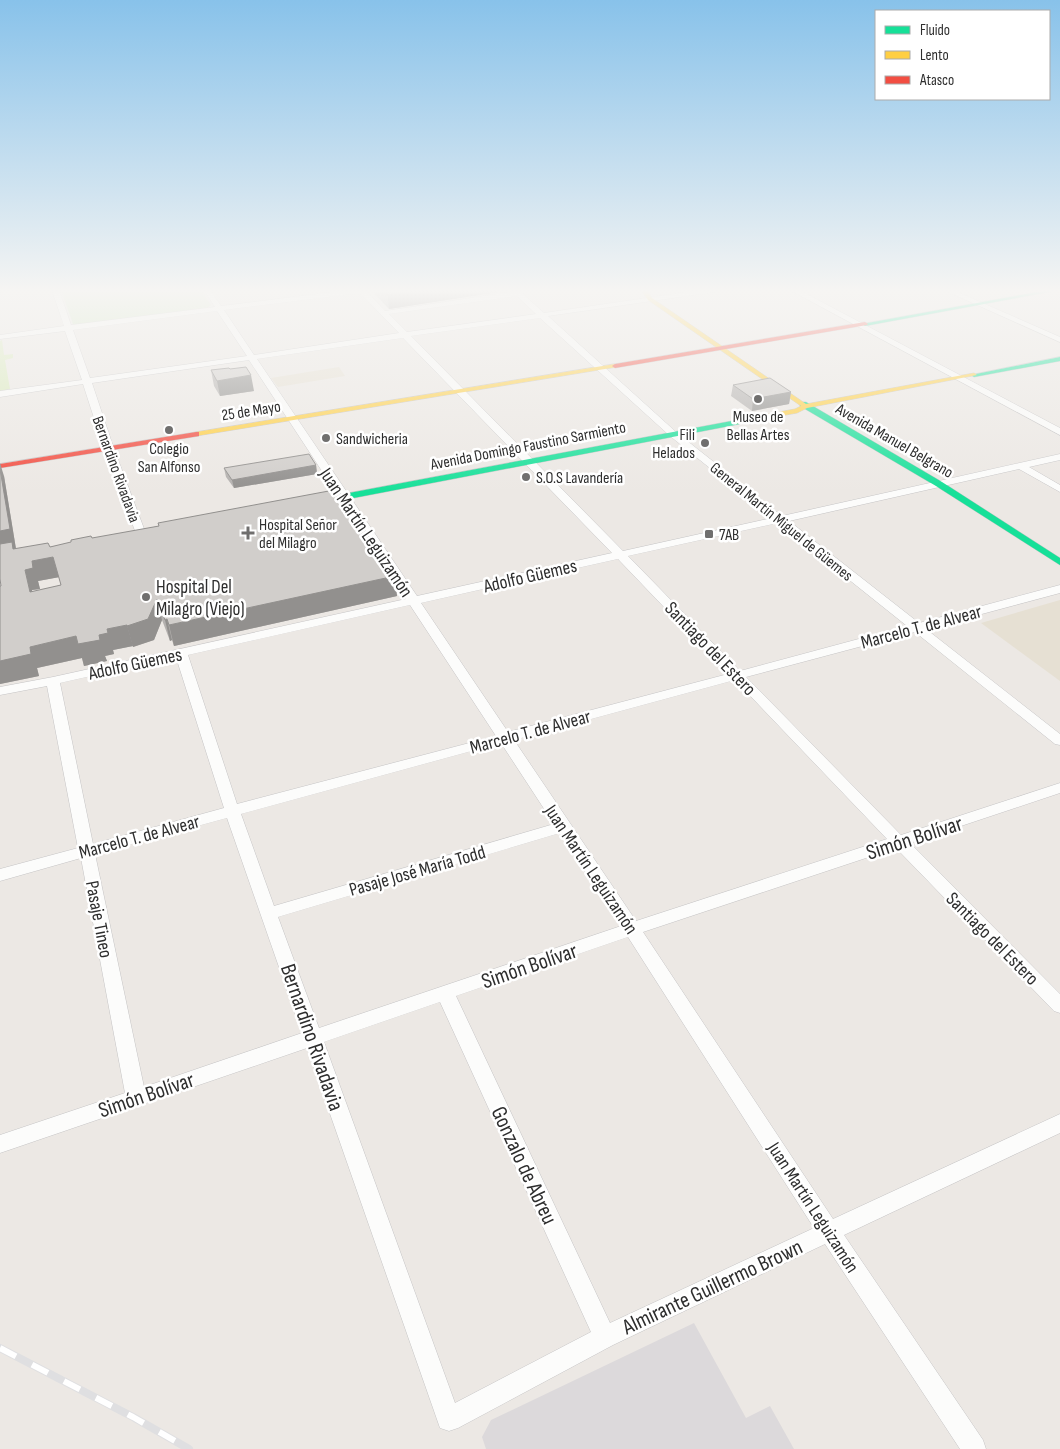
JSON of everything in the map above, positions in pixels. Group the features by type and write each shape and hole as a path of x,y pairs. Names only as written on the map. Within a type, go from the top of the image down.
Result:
{"main road":[{"name":"25 de Mayo","path":"0,466 671,358"},
{"name":"Avenida Manuel Belgrano","path":"737,358 805,406 939,484 1060,562"},
{"name":"Avenida Domingo Faustino Sarmiento","path":"306,504 797,411 805,406 1060,358"},
{"path":"136,535 155,532"}],"street":[{"name":"Bernardino Rivadavia","path":"79,358 136,535"},
{"path":"0,394 253,358"},
{"name":"Juan Martín Leguizamón","path":"253,358 343,497 632,929 828,1231 974,1449"},
{"name":"Santiago del Estero","path":"427,358 531,462 898,842 1060,1006"},
{"name":"General Martín Miguel de Güemes","path":"588,358 673,434 1060,741"},
{"path":"921,358 1060,432"},
{"name":"Adolfo Güemes","path":"0,691 181,653 1060,457"},
{"path":"1021,466 1060,489"},
{"name":"Marcelo T. de Alvear","path":"0,875 232,810 1060,589"},
{"name":"Bernardino Rivadavia","path":"181,653 232,810 449,1419"},
{"name":"Pasaje Tineo","path":"53,681 136,1097"},
{"name":"Simón Bolívar","path":"0,1144 632,929 1060,788"},
{"name":"Pasaje José María Todd","path":"270,913 564,826"},
{"name":"Gonzalo de Abreu","path":"444,994 605,1337"},
{"name":"Almirante Guillermo Brown","path":"449,1419 605,1337 1060,1123"}],"shaded area":[{"path":"339,367 345,376 278,387 271,378"},
{"path":"1060,600 1060,681 981,623"},
{"path":"694,1323 746,1418 770,1406 794,1449 486,1449 482,1437 491,1420"}],"green space":[{"path":"0,358 13,358 5,360 10,389 0,391"}],"building":[{"path":"246,367 251,375 217,381 211,370 230,369"},
{"path":"770,378 791,392 753,399 733,385"},
{"path":"309,454 316,465 232,480 224,468"},
{"path":"0,469 10,529 0,531"},
{"name":"Hospital Del Milagro (Viejo)","path":"334,490 339,491 395,576 169,625 167,619 165,620 157,599 148,619 127,626 107,629 108,633 99,635 100,640 78,644 76,636 30,647 31,654 0,661 0,544 12,542 13,549 48,543 50,547 91,536 92,538 159,526 158,523","holes":["53,557 61,585 30,592 25,570 33,568 32,561"]}],"railway":[{"path":"0,1348 133,1417 189,1449"}],"traffic: fast":[{"path":"974,375 1060,359"},
{"path":"803,404 939,484 1060,562"},
{"path":"317,502 737,422"}],"traffic: slow":[{"path":"735,358 803,404"},
{"path":"196,434 615,366"},
{"path":"737,422 797,411 805,406 974,375"}],"traffic: jam":[{"path":"615,366 665,358"},
{"path":"0,466 196,434"}],"place":[{"name":"Museo de Bellas Artes","path":"758,399"},
{"name":"Colegio San Alfonso","path":"169,430"},
{"name":"Sandwicheria","path":"326,438"},
{"name":"Fili Helados","path":"705,443"},
{"name":"S.O.S Lavandería","path":"526,477"},
{"name":"Hospital Señor del Milagro","path":"248,533"},
{"name":"7AB","path":"709,534"},
{"name":"Hospital Del Milagro (Viejo)","path":"146,597"}]}
